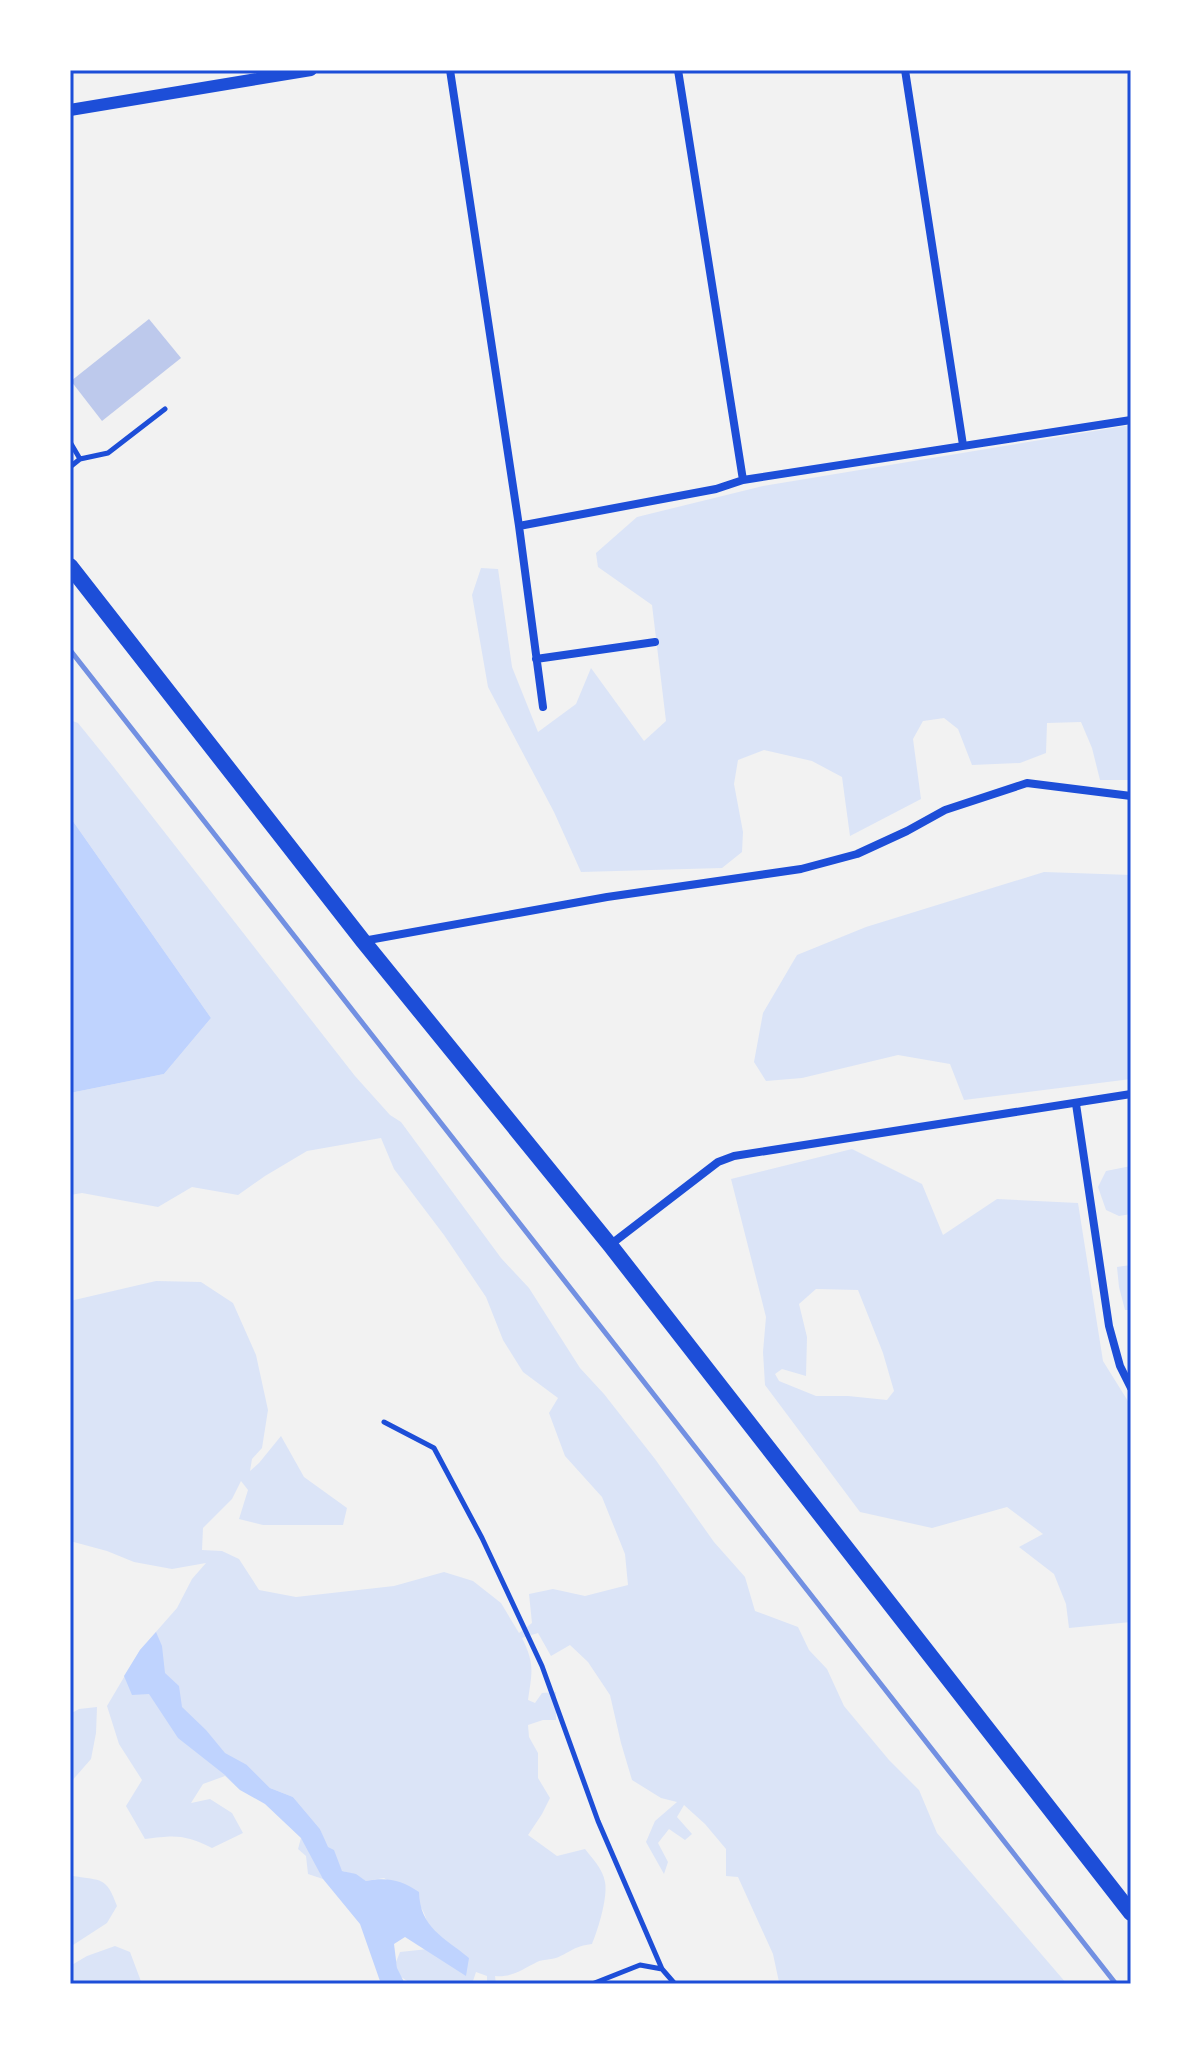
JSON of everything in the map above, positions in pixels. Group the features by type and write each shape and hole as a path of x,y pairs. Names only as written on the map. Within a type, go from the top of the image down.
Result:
{"main road":[{"path":"70,566 363,941 610,1245 1131,1913"}],"street":[{"path":"70,110 311,70"},
{"path":"450,70 543,707"},
{"path":"678,70 743,480"},
{"path":"905,70 963,445"},
{"path":"519,526 716,489 743,480 1131,420"},
{"path":"536,659 655,642"},
{"path":"363,941 607,897 801,869 857,854 945,810 1027,783 1131,796"},
{"path":"610,1245 718,1162 734,1156 1131,1094"},
{"path":"1076,1104 1109,1326 1120,1366 1131,1388"}],"lane":[{"path":"70,467 80,459 108,453 165,409"},
{"path":"70,442 80,459"},
{"path":"384,1422 434,1448 482,1538 542,1666 598,1821 662,1969 675,1984"},
{"path":"592,1984 640,1965 662,1969"}],"shaded area":[{"path":"1131,425 1131,780 1100,780 1081,722 1047,723 1046,753 1020,763 972,765 958,729 944,718 923,721 913,739 921,799 850,836 842,777 812,761 764,750 738,760 734,784 743,832 742,852 722,868 581,872 554,812 488,687 472,595 481,568 498,569 512,667 538,732 576,704 591,668 644,741 666,721 652,605 598,567 596,553 637,517 763,486"},
{"path":"70,720 78,723 112,765 355,1076 390,1115 401,1122 501,1258 529,1288 580,1368 604,1394 714,1542 745,1577 755,1611 798,1627 809,1650 827,1669 844,1706 919,1790 937,1833 1067,1984 776,1984 779,1982 773,1954 738,1877 726,1876 726,1849 684,1805 677,1817 692,1834 685,1840 669,1829 658,1843 668,1862 664,1874 646,1842 655,1821 677,1802 661,1798 632,1780 610,1695 588,1662 570,1645 551,1656 538,1633 522,1638 531,1668 528,1700 535,1703 542,1693 556,1692 556,1720 528,1725 529,1737 538,1753 538,1778 550,1798 528,1835 557,1856 585,1849 600,1868 605,1882 605,1896 592,1944 539,1961 512,1974 495,1976 496,1984 487,1984 487,1976 476,1972 472,1984 412,1984 398,1975 396,1962 400,1952 428,1949 427,1922 420,1905 384,1878 366,1881 331,1867 323,1879 308,1874 306,1856 298,1849 301,1838 327,1847 320,1829 293,1797 270,1788 247,1765 214,1758 240,1790 225,1776 203,1784 191,1803 210,1799 232,1813 243,1833 212,1848 179,1837 145,1839 126,1806 142,1780 119,1744 107,1706 140,1650 177,1608 192,1579 206,1563 172,1569 134,1562 70,1541 70,1301 156,1281 201,1282 233,1303 256,1355 268,1410 262,1448 252,1459 250,1471 281,1436 304,1477 347,1508 343,1525 263,1525 239,1519 248,1490 241,1481 232,1499 203,1528 202,1550 222,1551 239,1559 259,1590 296,1597 394,1586 444,1572 473,1581 501,1603 519,1633 532,1623 529,1594 553,1589 585,1596 628,1585 625,1554 602,1497 565,1456 549,1413 558,1398 523,1372 503,1340 486,1297 394,1169 381,1138 307,1151 238,1195 192,1187 158,1207 82,1193 70,1195 70,1093 164,1074 211,1018 70,817"},
{"path":"1044,872 1131,875 1131,1079 964,1100 950,1064 898,1055 802,1078 766,1081 754,1062 763,1013 797,955 866,927"},
{"path":"852,1149 922,1184 943,1235 997,1199 1078,1203 1103,1361 1131,1406 1131,1622 1069,1628 1066,1604 1054,1574 1019,1547 1043,1534 1007,1507 932,1528 860,1512 765,1385 763,1352 766,1317 731,1179","holes":["816,1289 858,1290 894,1391 887,1400 816,1396 779,1381 775,1374 782,1369 806,1376 807,1337 799,1304"]},
{"path":"1131,1166 1131,1214 1119,1216 1106,1210 1098,1187 1106,1171"},
{"path":"1131,1265 1131,1310 1125,1310 1117,1267"},
{"path":"97,1707 91,1759 70,1783 70,1714 79,1709"},
{"path":"70,1877 102,1882 110,1889 117,1906 107,1923 70,1947"},
{"path":"115,1946 130,1952 142,1984 70,1984 70,1966"}],"water":[{"path":"70,817 211,1018 164,1074 70,1093"},
{"path":"156,1632 162,1646 165,1673 179,1686 182,1707 225,1753 247,1765 270,1788 293,1797 320,1829 328,1847 334,1850 342,1871 356,1874 366,1881 381,1879 400,1882 419,1892 424,1915 435,1931 469,1958 466,1976 405,1937 394,1944 397,1968 405,1984 381,1984 360,1924 323,1879 301,1838 265,1804 240,1790 178,1738 149,1694 132,1695 124,1676"}],"building":[{"path":"149,319 181,358 102,421 71,381"}],"railway":[{"path":"70,650 1116,1984"}]}
